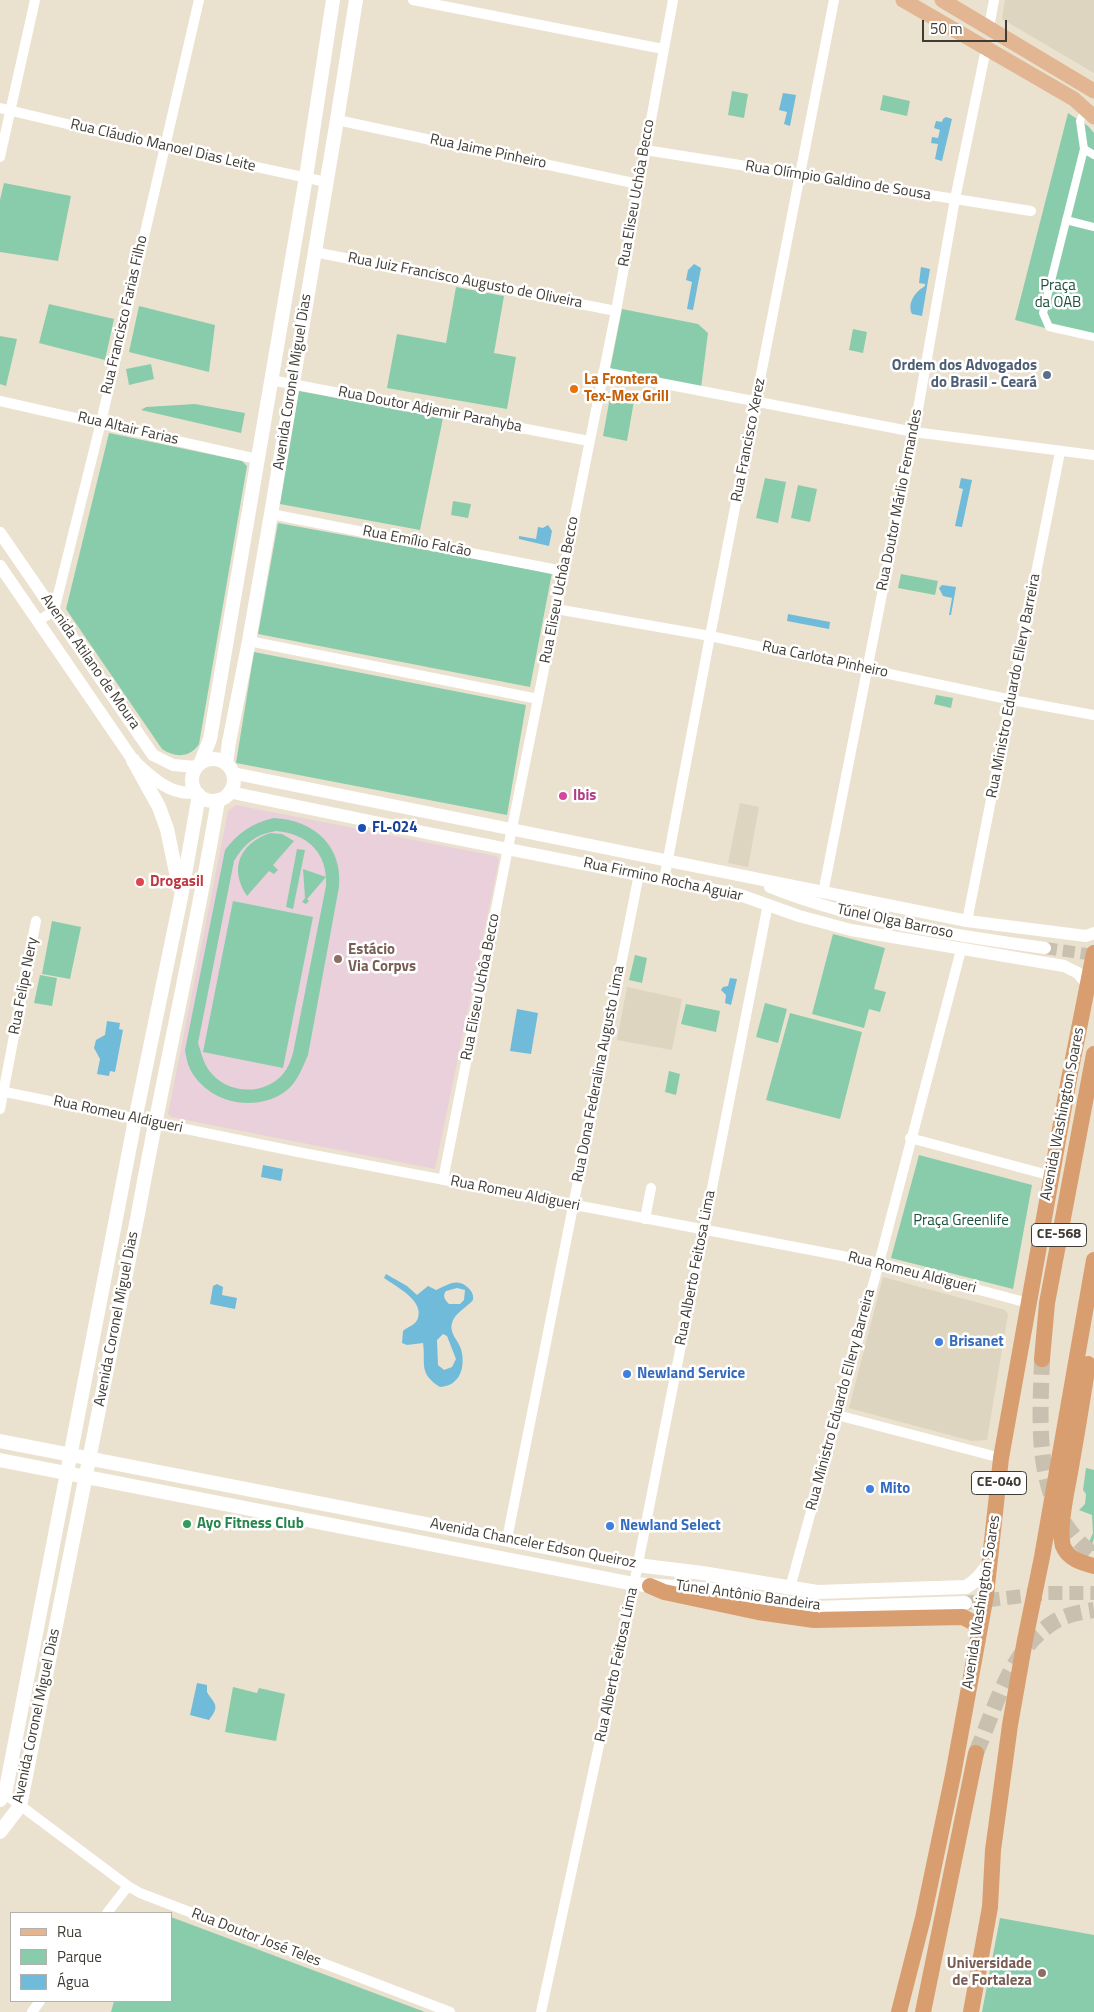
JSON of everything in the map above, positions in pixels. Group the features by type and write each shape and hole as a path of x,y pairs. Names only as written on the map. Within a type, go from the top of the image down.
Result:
{"highway":[{"name":"Avenida Washington Soares","path":"899,2012 923,1918 953,1775 979,1634 1001,1458 1028,1303 1094,953"},
{"name":"CE-568","path":"1042,1359 1047,1303 1094,1054"},
{"path":"971,2012 987,1932 993,1850 1010,1725 1044,1548 1094,1260"},
{"path":"1094,1320 1062,1533 1062,1544 1065,1551 1079,1562 1094,1566"},
{"path":"642,1585 664,1592 758,1612 814,1620 963,1617 974,1623 979,1634"},
{"path":"923,2012 976,1753"}],"main road":[{"name":"Avenida Coronel Miguel Dias","path":"199,765 210,739 306,177 333,0"},
{"name":"Avenida Coronel Miguel Dias","path":"229,769 229,742 271,514 356,0"},
{"path":"903,0 1074,100 1090,113"},
{"path":"942,0 1094,90"},
{"path":"325,51 347,54"},
{"path":"214,759 229,769 233,784 224,796 209,800 197,793 192,779 199,765 214,759"},
{"path":"133,760 159,807 167,829 181,897"},
{"name":"Avenida Coronel Miguel Dias","path":"2,1795 109,1260 135,1120 181,897 197,793"},
{"name":"Avenida Coronel Miguel Dias","path":"0,1832 20,1806 128,1264 154,1123 224,796"},
{"path":"109,1260 128,1264"},
{"name":"Avenida Chanceler Edson Queiroz","path":"0,1440 637,1565 702,1573 817,1592 966,1587 982,1574 989,1562"},
{"name":"Avenida Chanceler Edson Queiroz","path":"0,1460 642,1585"},
{"path":"185,1496 189,1477"},
{"path":"304,1520 357,1510"},
{"name":"Túnel Antônio Bandeira","path":"642,1585 666,1585 728,1591 816,1608 965,1602"},
{"path":"34,1638 53,1642"}],"street":[{"path":"0,158 35,0"},
{"name":"Rua Francisco Farias Filho","path":"54,611 199,0"},
{"path":"413,0 663,49"},
{"name":"Rua Eliseu Uchôa Becco","path":"443,1180 616,311 673,0"},
{"name":"Rua Francisco Xerez","path":"664,880 834,0"},
{"path":"989,27 994,0"},
{"name":"Rua Doutor Márlio Fernandes","path":"823,893 914,432 955,199 986,49"},
{"name":"Rua Cláudio Manoel Dias Leite","path":"0,108 164,147 326,182"},
{"path":"1090,113 1080,121 1084,148 1043,313 1049,327 1094,337"},
{"name":"Rua Jaime Pinheiro","path":"337,120 638,184"},
{"path":"1084,148 1094,155"},
{"name":"Rua Olímpio Galdino de Sousa","path":"645,150 1032,211"},
{"path":"1066,220 1094,228"},
{"name":"Rua Juiz Francisco Augusto de Oliveira","path":"314,252 616,311"},
{"path":"603,372 914,432 1094,455"},
{"name":"Rua Doutor Adjemir Parahyba","path":"271,380 589,440"},
{"name":"Rua Altair Farias","path":"0,401 257,458"},
{"name":"Rua Ministro Eduardo Ellery Barreira","path":"967,921 1060,452"},
{"name":"Rua Emílio Falcão","path":"271,514 563,571"},
{"name":"Avenida Atilano de Moura","path":"0,533 153,755 173,765 199,765"},
{"name":"Avenida Atilano de Moura","path":"2,571 133,760 153,779 172,789 188,794 197,793"},
{"name":"Rua Carlota Pinheiro","path":"556,609 710,636 1012,700 1094,715"},
{"path":"38,621 54,611"},
{"path":"249,641 538,699"},
{"name":"Rua Firmino Rocha Aguiar","path":"229,769 512,830 967,921 1086,936 1094,933"},
{"name":"Rua Firmino Rocha Aguiar","path":"224,796 508,848 740,894 799,916 851,930 1064,966 1078,973 1088,985"},
{"name":"Rua Dona Federalina Augusto Lima","path":"508,1540 639,874"},
{"name":"Túnel Olga Barroso","path":"750,879 791,896 842,912 980,939 1044,948"},
{"name":"Rua Alberto Feitosa Lima","path":"541,2012 642,1585 637,1565 768,904"},
{"name":"Rua Felipe Nery","path":"0,1109 36,921"},
{"name":"Rua Ministro Eduardo Ellery Barreira","path":"790,1588 879,1263 910,1138 961,950"},
{"name":"Rua Romeu Aldigueri","path":"2,1091 135,1120 879,1263 1028,1303"},
{"path":"910,1138 1052,1176"},
{"path":"645,1219 651,1188"},
{"path":"837,1415 1001,1458"},
{"name":"Rua Doutor José Teles","path":"2,1795 20,1806 128,1886 152,1899 450,2012"},
{"path":"108,1912 128,1886"}],"shaded area":[{"path":"1005,0 1094,0 1094,73 1002,19"},
{"path":"740,803 759,807 748,867 728,863"},
{"name":"Estácio Via Corpvs","path":"236,805 496,856 499,860 435,1169 171,1117 168,1114 228,811"},
{"path":"627,987 682,999 672,1050 617,1040"},
{"path":"883,1277 1005,1310 1008,1314 987,1440 972,1441 849,1408"}],"green space":[{"path":"732,91 748,94 744,118 728,115"},
{"path":"883,95 910,101 907,116 880,110"},
{"name":"Praça da OAB","path":"1068,113 1088,126 1094,133 1094,341 1015,320"},
{"path":"4,183 71,196 58,261 0,252 0,200"},
{"path":"456,287 504,296 494,353 516,357 507,409 387,388 397,334 446,343"},
{"path":"49,304 114,319 105,360 39,343"},
{"path":"139,306 215,325 209,372 129,352"},
{"path":"622,309 698,324 708,333 701,388 610,370"},
{"path":"853,329 867,332 863,353 849,350"},
{"path":"0,336 17,339 6,386 0,384"},
{"path":"151,364 154,379 129,385 126,369"},
{"path":"299,391 443,418 420,530 280,504"},
{"path":"610,397 634,401 627,441 603,436"},
{"path":"195,404 245,413 241,433 141,410 146,407"},
{"path":"109,433 242,461 247,466 199,744 187,754 172,754 162,749 66,609"},
{"path":"765,478 786,482 778,523 756,518"},
{"path":"798,485 817,489 810,522 791,518"},
{"path":"453,501 471,504 468,518 451,515"},
{"path":"278,523 552,573 530,687 258,634"},
{"path":"901,574 938,581 935,595 898,588"},
{"path":"254,652 526,705 507,815 236,763"},
{"path":"936,695 953,698 951,708 934,704"},
{"path":"274,818 301,824 323,838 336,859 339,872 339,887 308,1055 298,1076 288,1090 271,1099 244,1103 231,1101 207,1089 190,1069 185,1050 225,850 246,829","holes":["276,831 298,836 314,847 324,864 326,886 290,1061 283,1074 275,1081 255,1089 244,1090 224,1084 215,1077 203,1060 198,1043 234,861 246,845 257,837"]},
{"path":"270,833 282,834 294,841 273,865 278,870 274,874 269,871 247,896 239,876 238,867 240,859 244,851 251,844"},
{"path":"297,849 305,850 293,909 286,907"},
{"path":"303,869 326,877 307,899 309,901 306,904 302,902 305,898"},
{"path":"233,901 313,917 283,1068 203,1052"},
{"path":"52,921 81,927 70,979 42,974"},
{"path":"833,934 885,948 874,989 886,992 880,1012 869,1009 864,1028 812,1014"},
{"path":"635,955 647,958 642,983 629,980"},
{"path":"40,975 57,978 52,1006 34,1003"},
{"path":"765,1003 787,1009 778,1043 756,1037"},
{"path":"686,1004 720,1011 716,1032 681,1024"},
{"path":"790,1013 862,1032 840,1119 766,1100"},
{"path":"669,1071 680,1074 676,1095 665,1092"},
{"name":"Praça Greenlife","path":"919,1155 1032,1185 1013,1289 891,1258"},
{"path":"1086,1468 1094,1470 1094,1538 1091,1548 1094,1551 1086,1549 1093,1533 1092,1515 1079,1510 1085,1504 1086,1494 1083,1490"},
{"path":"233,1687 257,1693 259,1688 285,1694 276,1741 225,1732"},
{"path":"172,1917 425,2012 111,2012 114,2002 172,2002"},
{"name":"Universidade de Fortaleza","path":"1000,1918 1094,1935 1094,2012 982,2012"}],"water":[{"path":"783,93 796,95 790,126 784,124 787,112 779,110"},
{"path":"946,117 952,119 942,161 935,159 938,144 931,143 932,137 938,138 940,130 934,128 936,121 942,122"},
{"path":"694,264 701,268 693,310 687,309 692,282 686,280 688,270"},
{"path":"921,267 930,269 922,316 912,314 911,310 911,302 915,295 925,286 925,284 919,283"},
{"path":"961,478 972,480 962,527 955,526 963,489 959,488"},
{"path":"548,525 552,531 549,546 519,539 519,536 536,539 538,527 543,528"},
{"path":"942,585 956,587 951,615 949,615 952,598 943,596 939,588"},
{"path":"788,614 830,622 829,629 787,621"},
{"path":"730,978 737,979 731,1005 725,1003 726,995 721,990 723,987 728,986"},
{"path":"517,1009 538,1013 531,1054 510,1051"},
{"path":"107,1021 120,1023 119,1029 123,1030 115,1072 110,1071 109,1076 97,1074 100,1059 94,1048 96,1040 105,1035"},
{"path":"263,1165 283,1169 281,1181 261,1177"},
{"path":"386,1274 407,1286 417,1295 428,1286 436,1290 455,1283 462,1284 472,1292 473,1300 453,1320 451,1327 461,1349 463,1362 460,1374 452,1383 440,1387 428,1377 424,1368 423,1343 407,1345 402,1343 403,1331 415,1322 419,1311 417,1305 407,1294 384,1278","holes":["457,1288 465,1290 464,1300 460,1304 449,1304 444,1295 446,1291","443,1334 447,1336 456,1359 452,1367 444,1370 438,1365 437,1340"]},
{"path":"217,1284 223,1287 222,1295 237,1298 235,1309 210,1304 213,1286"},
{"path":"197,1683 207,1685 207,1692 215,1705 215,1711 209,1720 190,1715"}],"tunnel":[{"path":"1045,948 1094,955"},
{"path":"1042,1359 1041,1439 1050,1491 1059,1514 1074,1536 1094,1555"},
{"path":"965,1603 1048,1593 1094,1593"},
{"path":"976,1753 997,1699 1015,1664 1026,1648 1054,1622 1073,1614 1094,1610"}],"place":[{"name":"Ordem dos Advogados do Brasil - Ceará","path":"1047,375"},
{"name":"La Frontera Tex-Mex Grill","path":"574,389"},
{"name":"Ibis","path":"563,796"},
{"name":"FL-024","path":"362,828"},
{"name":"Drogasil","path":"140,882"},
{"name":"Estácio Via Corpvs","path":"338,959"},
{"name":"Brisanet","path":"939,1342"},
{"name":"Newland Service","path":"627,1374"},
{"name":"Mito","path":"870,1489"},
{"name":"Ayo Fitness Club","path":"187,1524"},
{"name":"Newland Select","path":"610,1526"},
{"name":"Universidade de Fortaleza","path":"1042,1973"}]}
